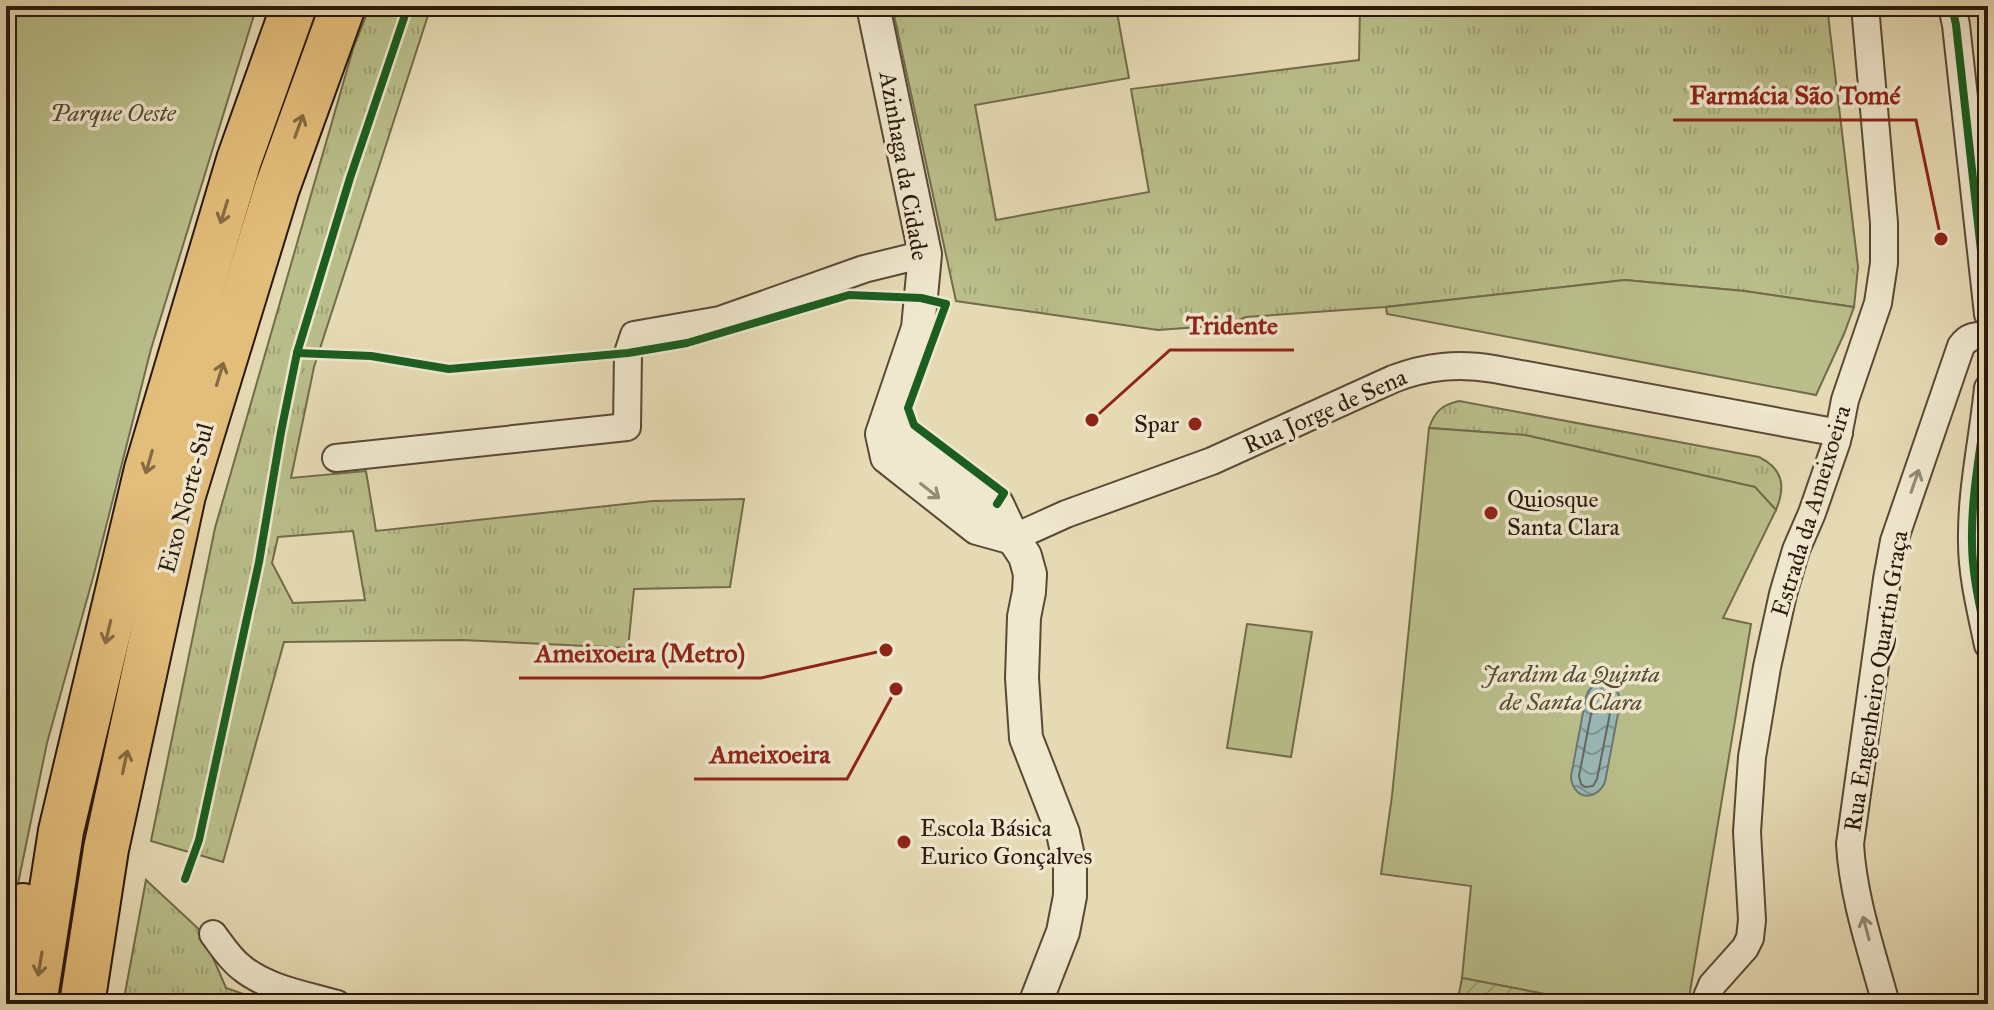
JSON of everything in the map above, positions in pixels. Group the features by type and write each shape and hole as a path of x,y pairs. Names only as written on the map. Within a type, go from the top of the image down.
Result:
{"highway":[{"name":"Eixo Norte-Sul","path":"34,1004 61,831 147,469 239,160 294,6"},
{"name":"Eixo Norte-Sul","path":"82,1004 106,849 183,495 277,188 343,6"},
{"path":"108,1004 113,818"},
{"path":"6,974 35,858 61,831"}],"street":[{"name":"Azinhaga da Cidade","path":"873,6 925,254 918,328 893,428 997,504 1025,556 1030,574 1024,617 1022,678 1026,738 1063,833 1070,866 1070,896 1063,932 1035,1004"},
{"name":"Estrada da Ameixoeira","path":"1704,1002 1712,985 1750,938 1752,920 1747,832 1752,757 1767,667 1792,564 1839,433 1845,400 1878,303 1884,263 1884,223 1865,6"},
{"path":"1952,6 1988,314"},
{"path":"336,458 627,427 628,353 634,335 720,320 864,269 925,254"},
{"name":"Rua Engenheiro Quartin Graça","path":"1886,1004 1856,890 1850,844 1887,579 1894,541 1961,346 1976,335 1988,336"},
{"name":"Rua Jorge de Sena","path":"1013,538 1066,514 1221,458 1393,379 1443,366 1486,367 1839,433"},
{"path":"1988,388 1976,477 1972,541 1988,645"},
{"path":"213,934 242,969 261,980 337,1004"}],"green space":[{"name":"Parque Oeste","path":"6,6 224,6 254,15 151,349 47,743 6,942"},
{"path":"370,6 431,6 314,367 291,478 366,471 376,531 653,501 744,499 730,587 634,589 628,648 462,640 284,642 223,862 151,841 215,528 353,49","holes":["353,531 365,600 293,603 272,563 278,537"]},
{"path":"892,6 1116,7 1129,78 975,105 996,220 1149,192 1131,89 1359,60 1360,6 1827,6 1858,267 1854,307 1744,291 1625,280 1386,307 1246,317 1227,325 1158,330 956,301"},
{"path":"1625,280 1744,291 1854,307 1816,395 1387,314 1386,307"},
{"path":"1459,401 1759,457 1778,473 1781,486 1779,501 1776,510 1754,487 1525,435 1429,428 1440,410"},
{"name":"Jardim da Quinta de Santa Clara","path":"1429,428 1525,435 1755,487 1776,510 1723,618 1751,624 1688,1004 1597,1004 1462,978 1471,886 1381,874 1392,796"},
{"path":"1247,624 1312,632 1291,757 1227,748"},
{"path":"146,880 202,932 226,988 273,1004 123,1004"},
{"path":"1462,978 1597,1004 1457,1004"}],"water":[{"path":"1602,683 1616,689 1620,703 1605,782 1596,793 1585,796 1575,790 1571,776 1588,691"}],"cycle path":[{"path":"185,879 199,840 259,562 297,353 350,178 408,6"},
{"path":"1952,6 1988,314"},
{"path":"297,353 371,356 449,369 628,353 687,343 849,295 921,298 946,304 908,408 914,425 1004,493 997,504"},
{"path":"1988,388 1972,523 1975,581 1988,645"}],"place":[{"name":"Farmácia São Tomé","path":"1941,239"},
{"name":"Tridente","path":"1092,420"},
{"name":"Spar","path":"1195,424"},
{"name":"Quiosque Santa Clara","path":"1491,513"},
{"name":"Ameixoeira (Metro)","path":"886,650"},
{"name":"Ameixoeira","path":"896,689"},
{"name":"Escola Básica Eurico Gonçalves","path":"904,842"}]}
